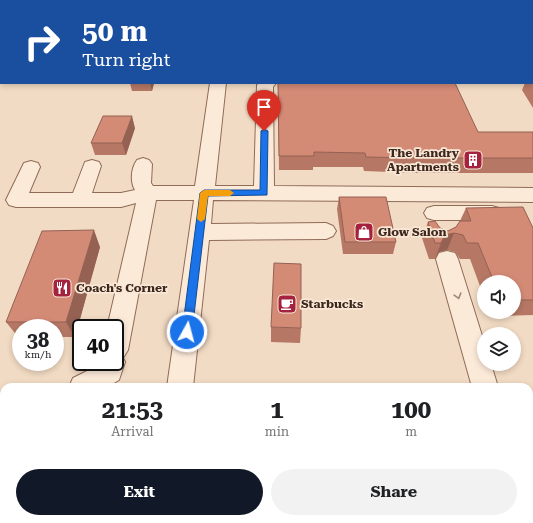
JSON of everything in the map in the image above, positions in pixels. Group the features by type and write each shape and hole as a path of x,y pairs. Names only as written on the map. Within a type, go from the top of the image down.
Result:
{"street":[{"path":"180,383 218,84"},
{"path":"264,193 265,85 266,84"},
{"path":"122,319 148,193 141,184 143,164"},
{"path":"80,200 92,166"},
{"path":"31,167 16,200 121,200 148,193 264,193 433,213 512,207 533,195"},
{"path":"199,232 326,231"},
{"path":"447,259 484,383"},
{"path":"89,383 110,371"}],"building":[{"path":"278,84 455,84 478,132 533,132 533,158 366,157 365,153 314,152 314,156 279,156"},
{"path":"103,116 132,116 122,143 91,143"},
{"name":"Glow Salon","path":"339,197 386,197 396,242 345,242"},
{"path":"523,207 533,228 533,300 521,300 521,275 491,275 478,243 467,243 463,235 454,233 445,235 441,243 435,243 428,222 435,221 440,228 448,231 456,227 460,221 471,221 466,208"},
{"path":"94,230 66,322 64,322 64,319 12,319 12,322 6,322 42,231"},
{"path":"274,263 301,264 301,328 271,327"}],"slow traffic":[{"path":"201,219 204,193 230,193"}],"place":[{"name":"The Landry Apartments","path":"473,160"},
{"name":"Glow Salon","path":"364,232"},
{"name":"Coach's Corner","path":"62,288"},
{"name":"Starbucks","path":"287,304"}],"route":[{"path":"187,332 204,193 264,193 264,131"}]}
